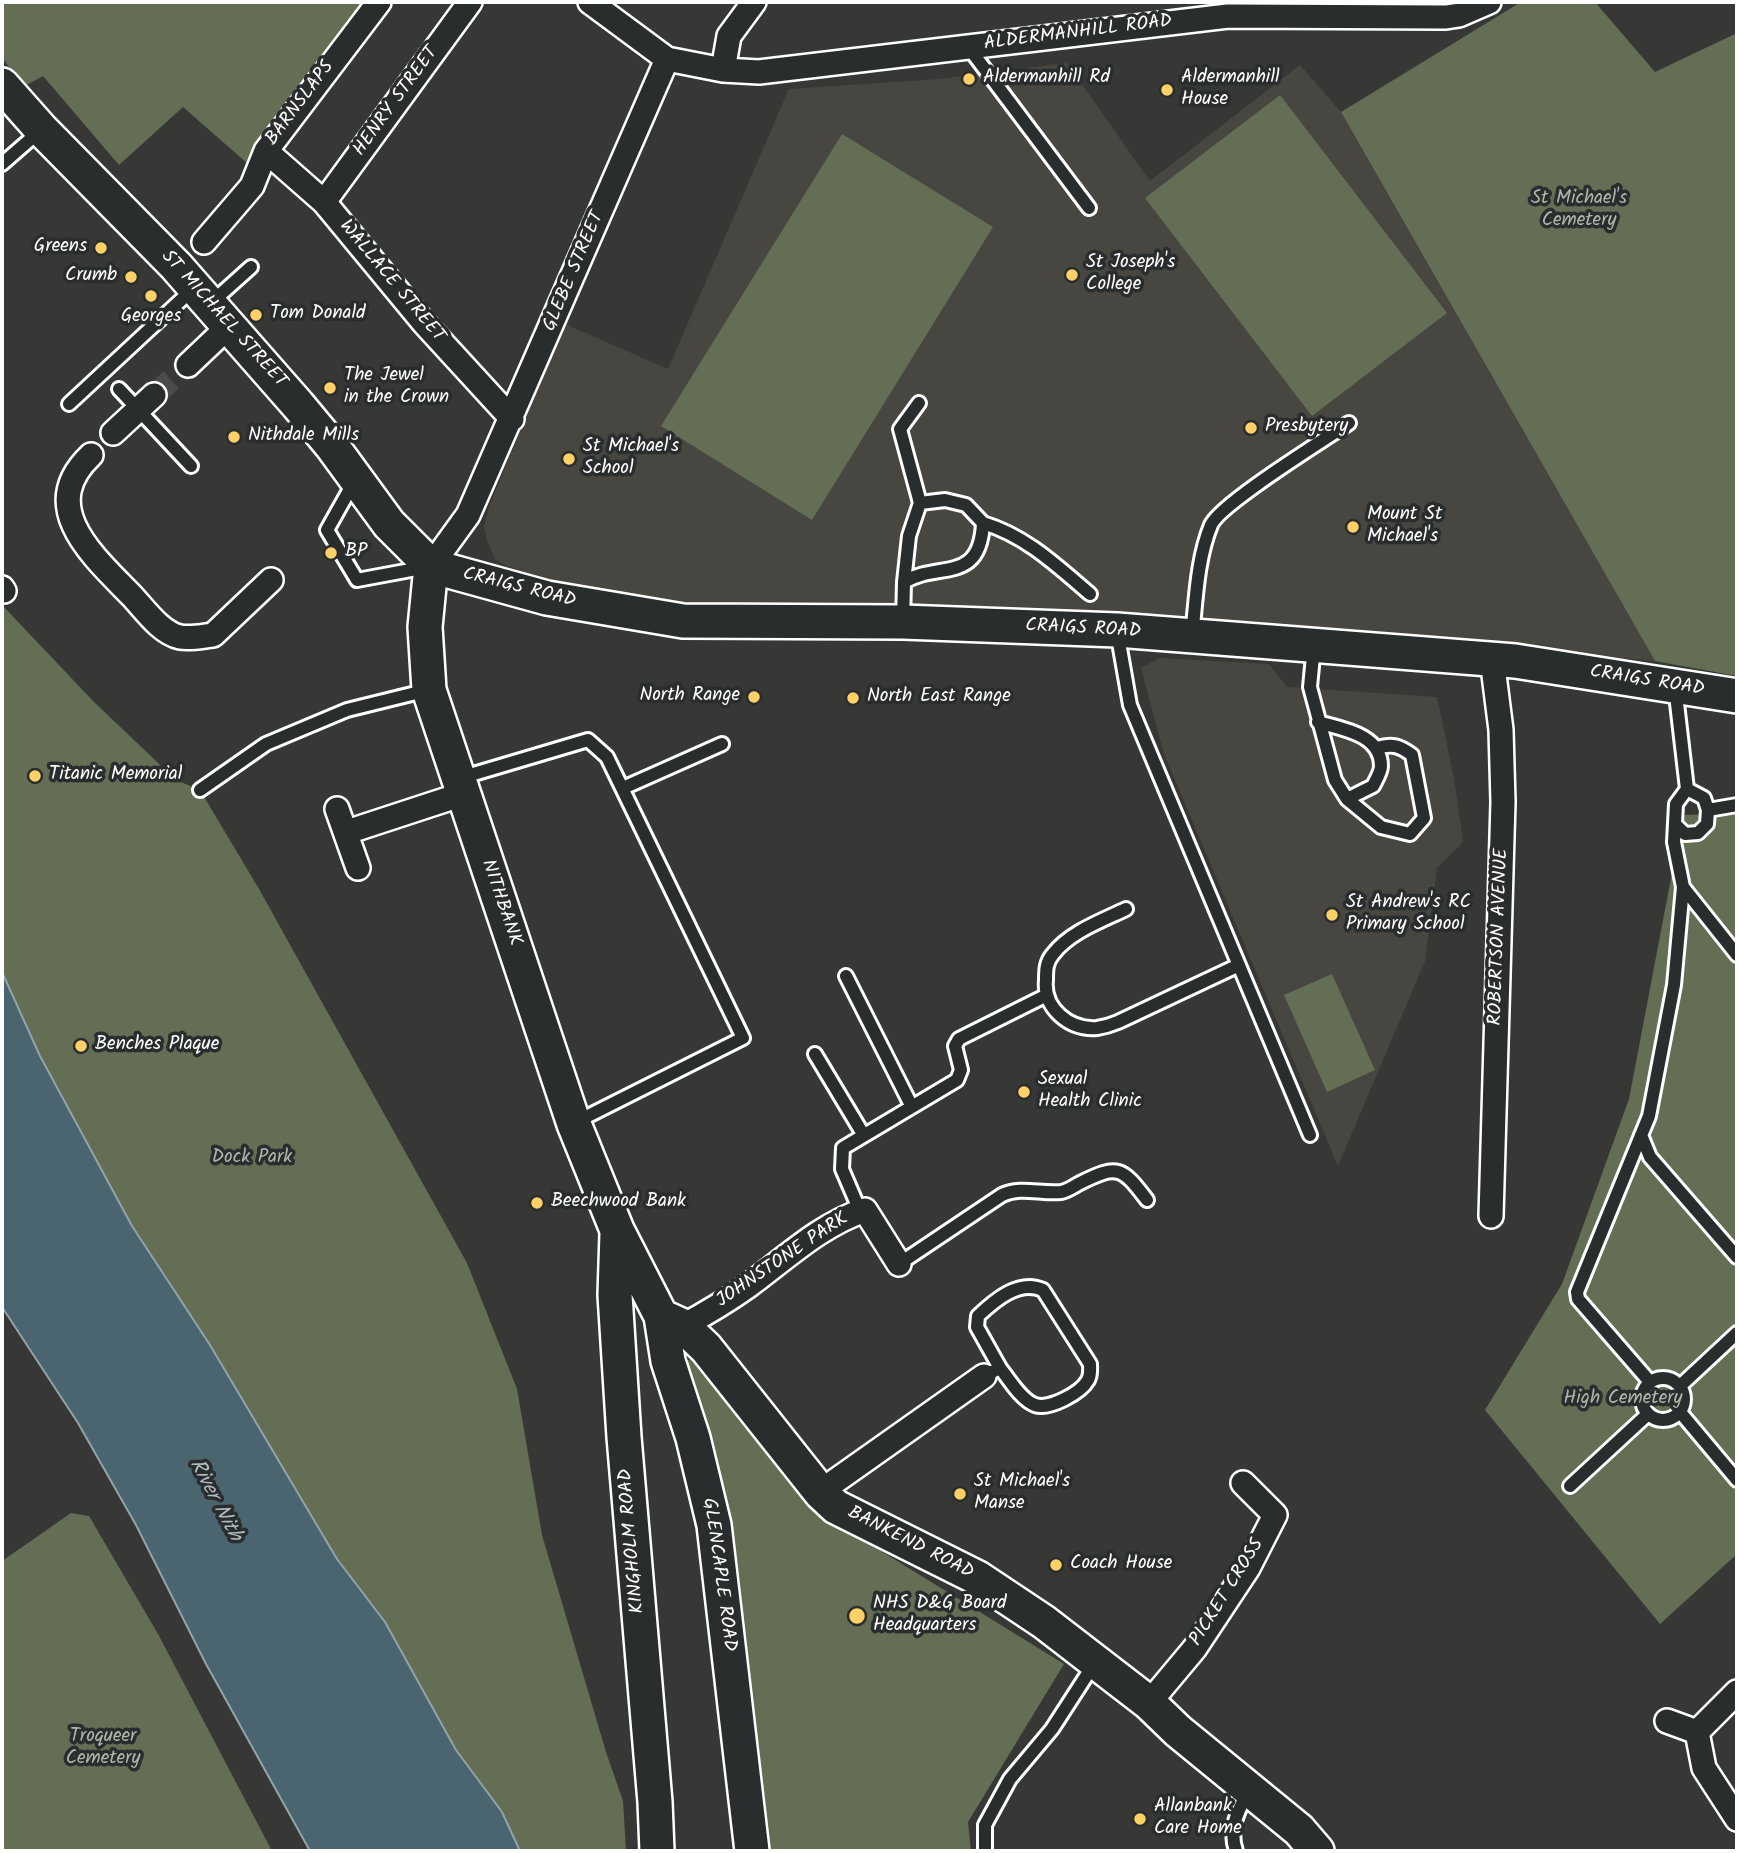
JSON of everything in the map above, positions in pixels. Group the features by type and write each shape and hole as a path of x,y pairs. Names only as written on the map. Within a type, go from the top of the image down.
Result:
{"main road":[{"name":"ST MICHAEL STREET","path":"2,85 41,130 176,266 298,405 389,524 431,566"},
{"name":"CRAIGS ROAD","path":"431,566 547,598 683,621 903,622 1117,630 1515,661 1737,696"},
{"name":"NITHBANK","path":"431,566 425,627 429,690 574,1124 617,1230"},
{"name":"GLENCAPLE ROAD","path":"617,1230 672,1321 668,1361 693,1438 714,1525 752,1851"},
{"name":"KINGHOLM ROAD","path":"617,1230 615,1295 623,1424 657,1851"},
{"name":"BANKEND ROAD","path":"672,1321 706,1348 835,1507 978,1578 1044,1622 1149,1703 1178,1731 1299,1830 1317,1851"}],"street":[{"name":"BARNSLAPS","path":"204,242 252,186 266,151 379,2"},
{"name":"HENRY STREET","path":"324,202 470,2"},
{"path":"723,70 729,36 754,2"},
{"name":"ALDERMANHILL ROAD","path":"667,59 723,70 760,72 1228,16 1446,17 1459,15 1489,2"},
{"path":"598,4 667,59"},
{"name":"GLEBE STREET","path":"431,566 468,515 667,59"},
{"name":"WALLACE STREET","path":"266,151 324,202 424,323 512,419"},
{"path":"188,365 210,307"},
{"path":"113,433 146,403"},
{"path":"91,454 77,468 68,492 72,527 98,561 161,626 180,637 213,635 271,580"},
{"name":"ROBERTSON AVENUE","path":"1491,1216 1503,803 1501,730 1492,659"},
{"path":"347,832 460,786"},
{"path":"337,809 358,868"},
{"name":"JOHNSTONE PARK","path":"672,1321 746,1287 798,1247 849,1215 865,1210 899,1264"},
{"path":"821,1493 992,1372"},
{"name":"PICKET CROSS","path":"1149,1703 1195,1648 1248,1568 1275,1515 1243,1483"},
{"path":"1696,1732 1737,1692"},
{"path":"1667,1721 1696,1732"},
{"path":"1696,1732 1704,1768 1737,1819"}],"lane":[{"path":"969,48 1089,208"},
{"path":"2,164 41,130"},
{"path":"69,404 210,307 251,267"},
{"path":"119,389 146,403 191,466"},
{"path":"903,622 909,536 920,503 900,429 919,403"},
{"path":"1191,636 1202,556 1212,522 1233,502 1349,423"},
{"path":"356,478 327,530 357,580 431,566"},
{"path":"920,503 944,500 967,505 983,523 1007,530 1044,554 1090,594"},
{"path":"904,582 915,575 945,572 960,566 977,552 982,540 983,523"},
{"path":"1117,630 1130,705 1310,1135"},
{"path":"1314,645 1310,687 1335,780 1347,799 1381,827 1410,834 1424,818 1412,755 1400,746 1388,744 1377,748"},
{"path":"1650,1382 1578,1299 1577,1292 1649,1116 1674,985 1683,887 1674,842 1676,804 1687,789 1675,686"},
{"path":"201,790 266,744 347,710 429,690"},
{"path":"1318,722 1364,736 1377,748 1381,767 1373,786 1347,799"},
{"path":"460,786 589,740 607,757 743,1038 574,1124"},
{"path":"623,788 722,744"},
{"path":"1675,824 1685,834 1698,833 1707,824 1708,810 1704,798 1687,789"},
{"path":"1708,810 1737,804"},
{"path":"1683,887 1737,955"},
{"path":"1126,909 1067,940 1047,963 1045,985 1048,1002 1061,1018 1077,1025 1100,1028 1118,1023 1239,965"},
{"path":"846,976 912,1107"},
{"path":"860,1212 842,1169 841,1154 847,1144 957,1080 961,1070 955,1046 959,1039 1047,995"},
{"path":"815,1054 863,1134"},
{"path":"1642,1135 1650,1157 1737,1257"},
{"path":"899,1264 1002,1195 1015,1191 1065,1191 1100,1173 1114,1171 1130,1178 1146,1200"},
{"path":"1026,1285 1042,1290 1088,1357 1090,1364 1090,1378 1086,1384 1054,1405 1046,1407 1027,1400 992,1372 977,1327 978,1316 1017,1287 1026,1285"},
{"path":"1680,1386 1737,1333"},
{"path":"1663,1378 1675,1381 1680,1386 1685,1399 1680,1412 1661,1421 1648,1415 1642,1401 1645,1387 1650,1382 1663,1378"},
{"path":"1680,1412 1737,1480"},
{"path":"1570,1486 1648,1415"},
{"path":"985,1851 985,1825 1010,1779 1052,1729 1096,1661"},
{"path":"1236,1851 1231,1838 1234,1820 1249,1788"}],"shaded area":[{"name":"St Joseph's College","path":"1067,63 1150,181 1300,65 1341,112 1655,661 1080,610 670,604 573,592 495,559 484,526 490,504 565,324 668,369 789,89 939,79"},
{"name":"St Andrew's RC Primary School","path":"1159,658 1269,664 1287,687 1437,697 1454,778 1463,842 1437,868 1425,961 1338,1166 1164,754 1141,668"}],"green space":[{"path":"2,2 364,3 269,124 248,164 183,107 119,165 43,76 23,87 2,57"},
{"name":"St Michael's Cemetery","path":"1521,2 1595,2 1655,72 1737,33 1737,676 1655,661 1341,112"},
{"path":"1280,95 1447,313 1312,416 1145,198"},
{"path":"842,134 993,227 812,520 661,426"},
{"name":"Dock Park","path":"2,605 94,702 176,780 200,790 259,889 467,1263 517,1389 542,1535 623,1801 626,1851 520,1851 502,1812 456,1750 385,1622 337,1559 210,1345 132,1226 40,1056 2,972"},
{"name":"High Cemetery","path":"1737,813 1737,1554 1660,1624 1485,1410 1562,1284 1629,1099 1683,815"},
{"path":"1332,974 1375,1070 1327,1092 1284,995"},
{"name":"NHS D&G Board Headquarters","path":"694,1357 813,1509 1064,1664 968,1822 971,1851 770,1851 736,1552 685,1362"},
{"name":"Troqueer Cemetery","path":"71,1513 89,1516 158,1634 272,1851 2,1851 2,1561"}],"water":[{"name":"River Nith","path":"2,972 40,1056 132,1226 210,1345 337,1559 385,1622 456,1750 502,1812 520,1851 310,1851 206,1664 136,1525 78,1423 2,1307"}],"tunnel":[{"path":"154,395 188,365"}],"place":[{"name":"Aldermanhill Rd","path":"969,79"},
{"name":"Aldermanhill House","path":"1167,90"},
{"name":"Greens","path":"101,248"},
{"name":"St Joseph's College","path":"1072,275"},
{"name":"Crumb","path":"131,277"},
{"name":"Georges","path":"151,296"},
{"name":"Tom Donald","path":"256,315"},
{"name":"The Jewel in the Crown","path":"330,388"},
{"name":"Presbytery","path":"1251,428"},
{"name":"Nithdale Mills","path":"234,437"},
{"name":"St Michael's School","path":"569,459"},
{"name":"Mount St Michael's","path":"1353,527"},
{"name":"BP","path":"331,553"},
{"name":"North Range","path":"754,697"},
{"name":"North East Range","path":"853,698"},
{"name":"Titanic Memorial","path":"35,776"},
{"name":"St Andrew's RC Primary School","path":"1332,915"},
{"name":"Benches Plaque","path":"81,1046"},
{"name":"Sexual Health Clinic","path":"1024,1092"},
{"name":"Beechwood Bank","path":"537,1203"},
{"name":"St Michael's Manse","path":"960,1494"},
{"name":"Coach House","path":"1056,1565"},
{"name":"NHS D&G Board Headquarters","path":"857,1616"},
{"name":"Allanbank Care Home","path":"1140,1819"}]}
